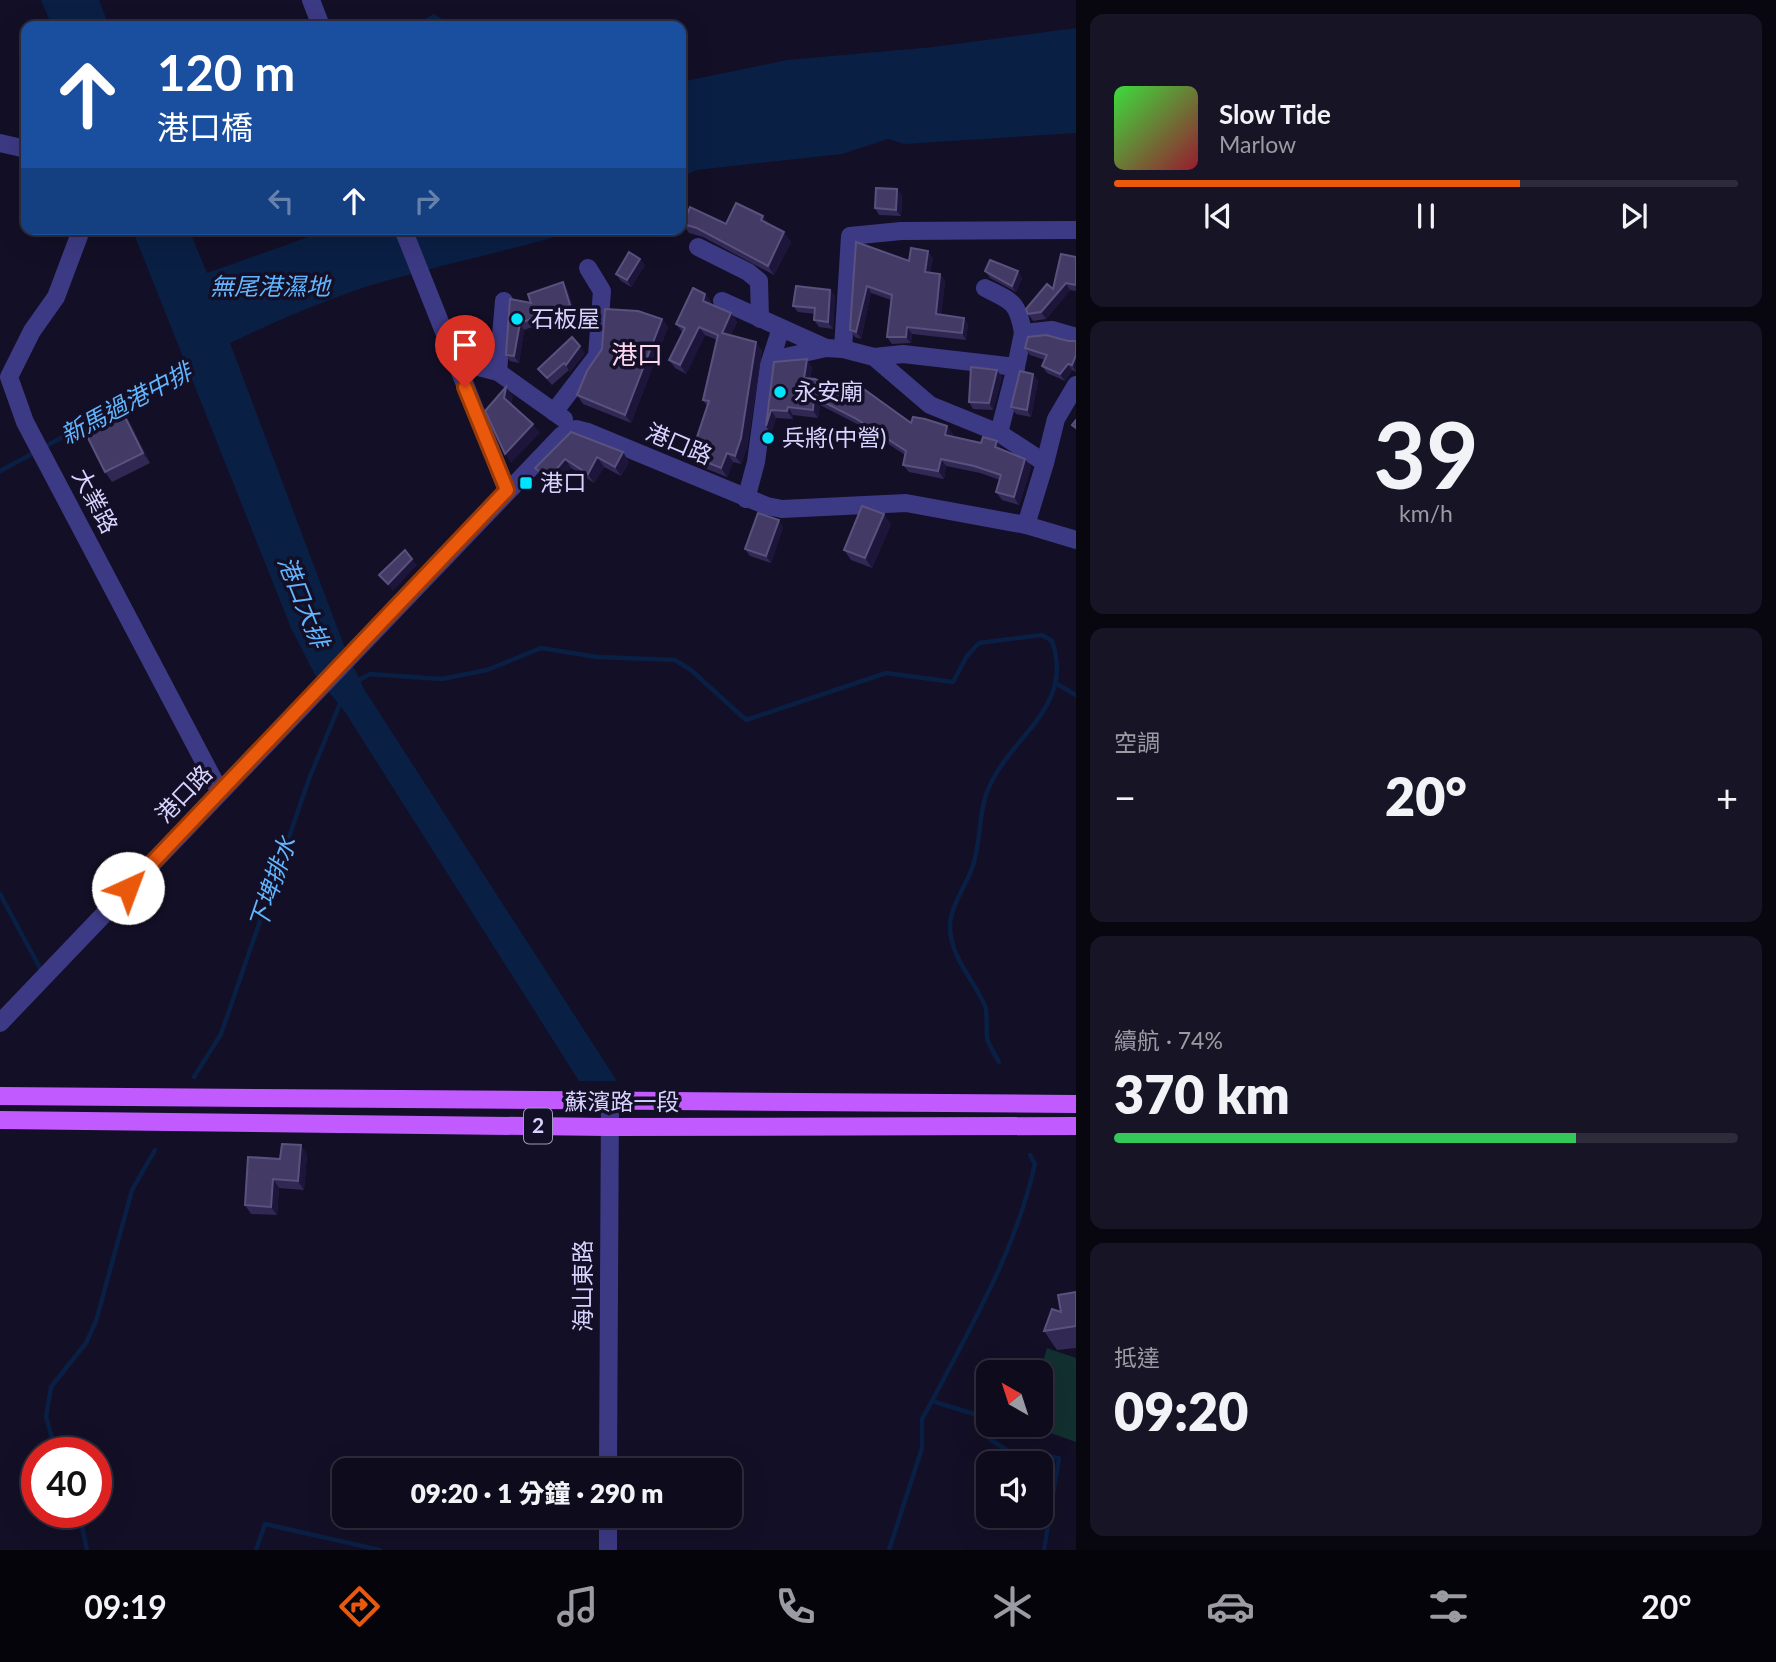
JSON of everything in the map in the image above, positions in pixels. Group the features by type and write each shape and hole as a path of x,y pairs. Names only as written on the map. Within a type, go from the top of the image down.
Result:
{"main road":[{"name":"蘇濱路一段","path":"0,1096 1076,1104"},
{"path":"287,1098 288,1121"},
{"name":"蘇濱路一段","path":"0,1120 288,1121 607,1127 1076,1126"}],"street":[{"path":"311,0 319,21"},
{"path":"0,143 21,148"},
{"path":"835,348 850,236 901,231 1076,230"},
{"name":"大業路","path":"79,235 56,297 32,331 9,377 25,422 220,792"},
{"path":"405,235 461,361 507,490 552,443 576,429"},
{"path":"698,247 748,272 759,281 760,319"},
{"path":"554,412 597,356 602,290 589,268"},
{"path":"985,288 1008,299 1019,309 1023,333 999,433"},
{"path":"498,372 504,301"},
{"path":"722,301 781,328 835,348 874,357 903,354 1016,367"},
{"path":"746,499 756,462 772,360 781,328"},
{"path":"1023,333 1052,330 1076,337"},
{"path":"772,360 835,348"},
{"path":"874,357 930,405 963,421 999,433 1045,463"},
{"name":"港口路","path":"461,361 498,372 576,429 746,499 782,509 906,503 1026,525 1076,540"},
{"path":"1026,525 1056,419 1076,385"},
{"name":"港口路","path":"0,1023 507,490"},
{"name":"海山東路","path":"608,1458 607,1127 610,1102"},
{"path":"608,1528 608,1550"}],"green space":[{"path":"1047,1348 1076,1358 1076,1442 1054,1434 1054,1360 1044,1360"}],"water":[{"path":"41,0 99,0 107,21 50,21"},
{"path":"434,14 446,21 421,21"},
{"path":"1076,28 1076,133 904,144 888,139 842,154 696,170 686,175 686,81 787,60 933,47"},
{"path":"134,235 191,235 207,273 314,235 560,235 369,286 308,308 230,343 345,648 364,689 617,1081 579,1081 345,712 315,675 291,628"}],"building":[{"path":"876,188 897,189 896,210 875,208"},
{"path":"736,203 763,216 761,220 784,232 768,266 697,228 686,225 686,217 690,207 726,224"},
{"path":"856,242 909,261 911,248 928,251 925,272 940,274 936,314 964,318 962,333 907,327 906,337 887,337 892,295 867,286 856,332 850,330"},
{"path":"629,252 640,259 627,280 616,274"},
{"path":"1061,254 1076,257 1076,285 1066,283 1041,312 1028,314 1026,309 1047,284 1053,289"},
{"path":"990,260 1018,271 1012,286 985,271"},
{"path":"563,282 570,305 520,323 514,356 506,355 510,299 531,303 528,294"},
{"path":"796,286 830,290 828,322 814,320 815,308 793,306"},
{"path":"693,288 705,294 703,301 731,313 722,333 756,342 741,438 735,456 727,453 721,468 696,458 700,445 695,443 709,401 703,400 718,335 699,327 680,365 669,360 685,328 676,324"},
{"path":"605,309 638,311 662,319 625,415 577,395 587,371 602,349"},
{"path":"1046,335 1076,341 1076,355 1072,365 1068,364 1060,374 1042,366 1047,355 1025,348 1028,337"},
{"path":"572,337 580,346 566,365 564,363 547,378 538,369"},
{"path":"807,359 804,378 815,379 850,397 858,385 911,423 913,417 925,419 947,426 945,435 981,443 983,437 997,441 995,447 1025,459 1014,497 996,492 1001,475 974,466 941,459 938,471 903,465 906,451 855,418 814,397 813,410 788,407 787,411 771,410 766,426 774,362"},
{"path":"971,367 997,370 989,403 969,402"},
{"path":"1020,371 1033,374 1027,410 1011,407"},
{"path":"506,387 504,398 533,424 505,454 485,411"},
{"path":"123,413 143,453 105,472 85,432"},
{"path":"571,432 623,452 615,467 597,457 588,474 565,459 548,479 535,468"},
{"path":"862,506 884,514 865,558 844,550"},
{"path":"758,513 779,520 766,556 745,549"},
{"path":"405,550 412,559 388,584 379,575"},
{"path":"282,1144 301,1145 298,1181 273,1179 271,1207 245,1205 248,1157 280,1159"},
{"path":"1076,1292 1076,1326 1044,1331 1052,1309 1061,1312 1058,1295"}],"waterway":[{"name":"新馬過港中排","path":"44,447 191,369"},
{"name":"新馬過港中排","path":"0,471 32,454"},
{"path":"357,681 370,674 442,679 487,670 541,648 597,657 675,660 691,670 746,720 886,673 953,682 967,656 979,643 1042,635 1052,641 1057,665 1055,686 1047,705 1008,756 986,795 975,859 955,905 950,928 954,950 985,1006 987,1038 999,1062"},
{"path":"1057,684 1076,695"},
{"name":"下埤排水","path":"194,1077 221,1034 309,779 341,701"},
{"path":"0,894 40,968"},
{"name":"下埤排水","path":"52,1437 46,1417 51,1387 86,1343 96,1321 132,1190 155,1150"},
{"path":"1030,1155 1035,1164 1017,1226 977,1315 932,1401 974,1414 991,1440 1008,1451 1059,1458 1044,1550"},
{"path":"889,1550 922,1448 922,1419 932,1401"},
{"path":"256,1550 265,1524 380,1550"},
{"name":"下埤排水","path":"82,1528 87,1550"}],"place":[{"name":"石板屋","path":"517,319"},
{"name":"永安廟","path":"780,392"},
{"name":"兵將(中營)","path":"768,438"},
{"name":"港口","path":"526,483"}],"district":[{"name":"港口","path":"637,355"}],"route":[{"path":"128,888 507,490 465,387"}],"water label":[{"name":"無尾港濕地","path":"270,287"},
{"name":"港口大排","path":"303,602"}]}
